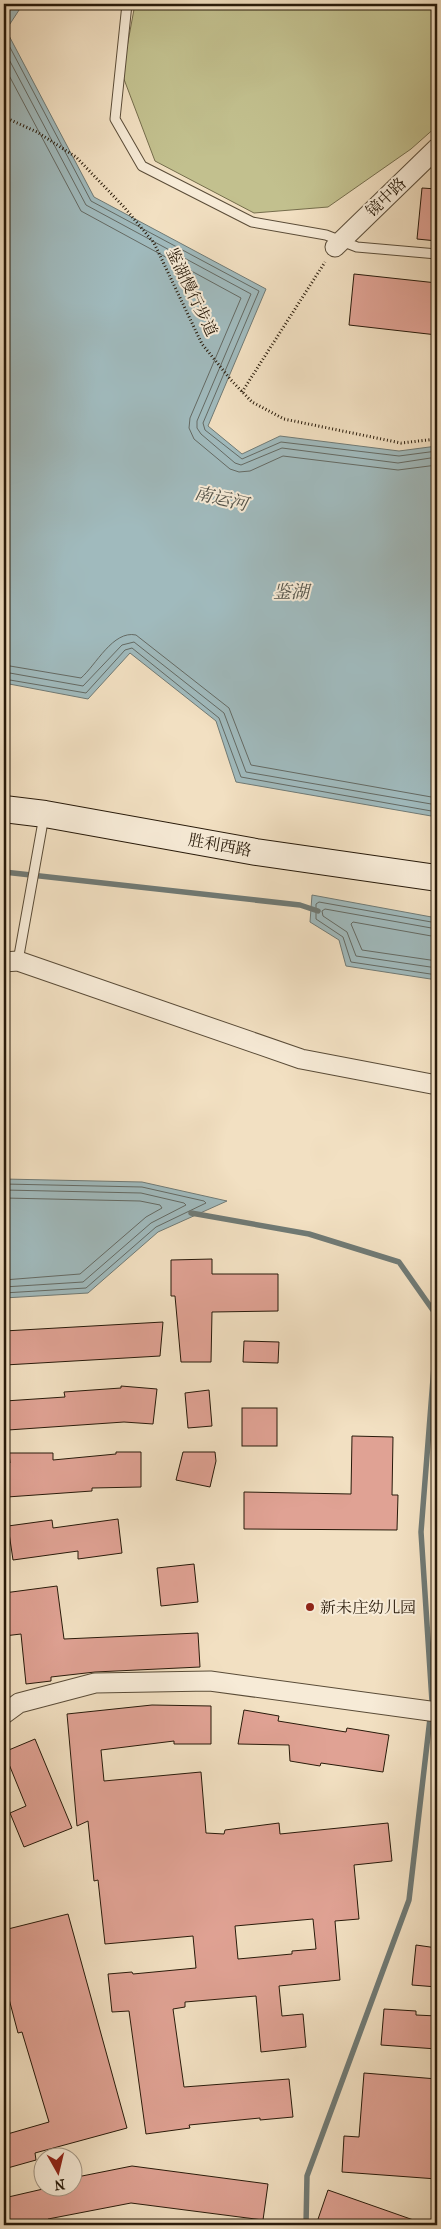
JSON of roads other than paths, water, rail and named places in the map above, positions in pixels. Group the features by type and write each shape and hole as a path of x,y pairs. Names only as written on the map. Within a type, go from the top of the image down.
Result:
{"street":[{"name":"镜中路","path":"338,244 437,148"},
{"name":"胜利西路","path":"4,809 45,814 256,852 437,878"},
{"path":"11,962 301,1059 437,1085"},
{"path":"4,1714 19,1703 95,1683 200,1681 437,1712"}],"lane":[{"path":"127,4 115,119 142,166 252,222 326,235 338,244 437,254"},
{"path":"11,962 30,888 45,814"}],"water":[{"name":"鉴湖","path":"4,4 23,4 6,30 94,197 266,289 208,426 242,454 280,436 399,451 437,446 437,817 236,782 216,721 130,653 88,699 4,683"},
{"path":"312,895 437,918 437,980 346,966 339,940 310,922"},
{"path":"4,1179 142,1182 227,1201 158,1232 88,1293 4,1298"}],"waterway":[{"path":"4,872 300,905 318,911"},
{"path":"191,1213 309,1234 399,1262 437,1316"},
{"path":"306,2225 307,2176 409,1900 432,1701 421,1532 437,1328"}],"place":[{"name":"新未庄幼儿园","path":"310,1607"}],"water label":[{"name":"南运河","path":"221,499"}]}
